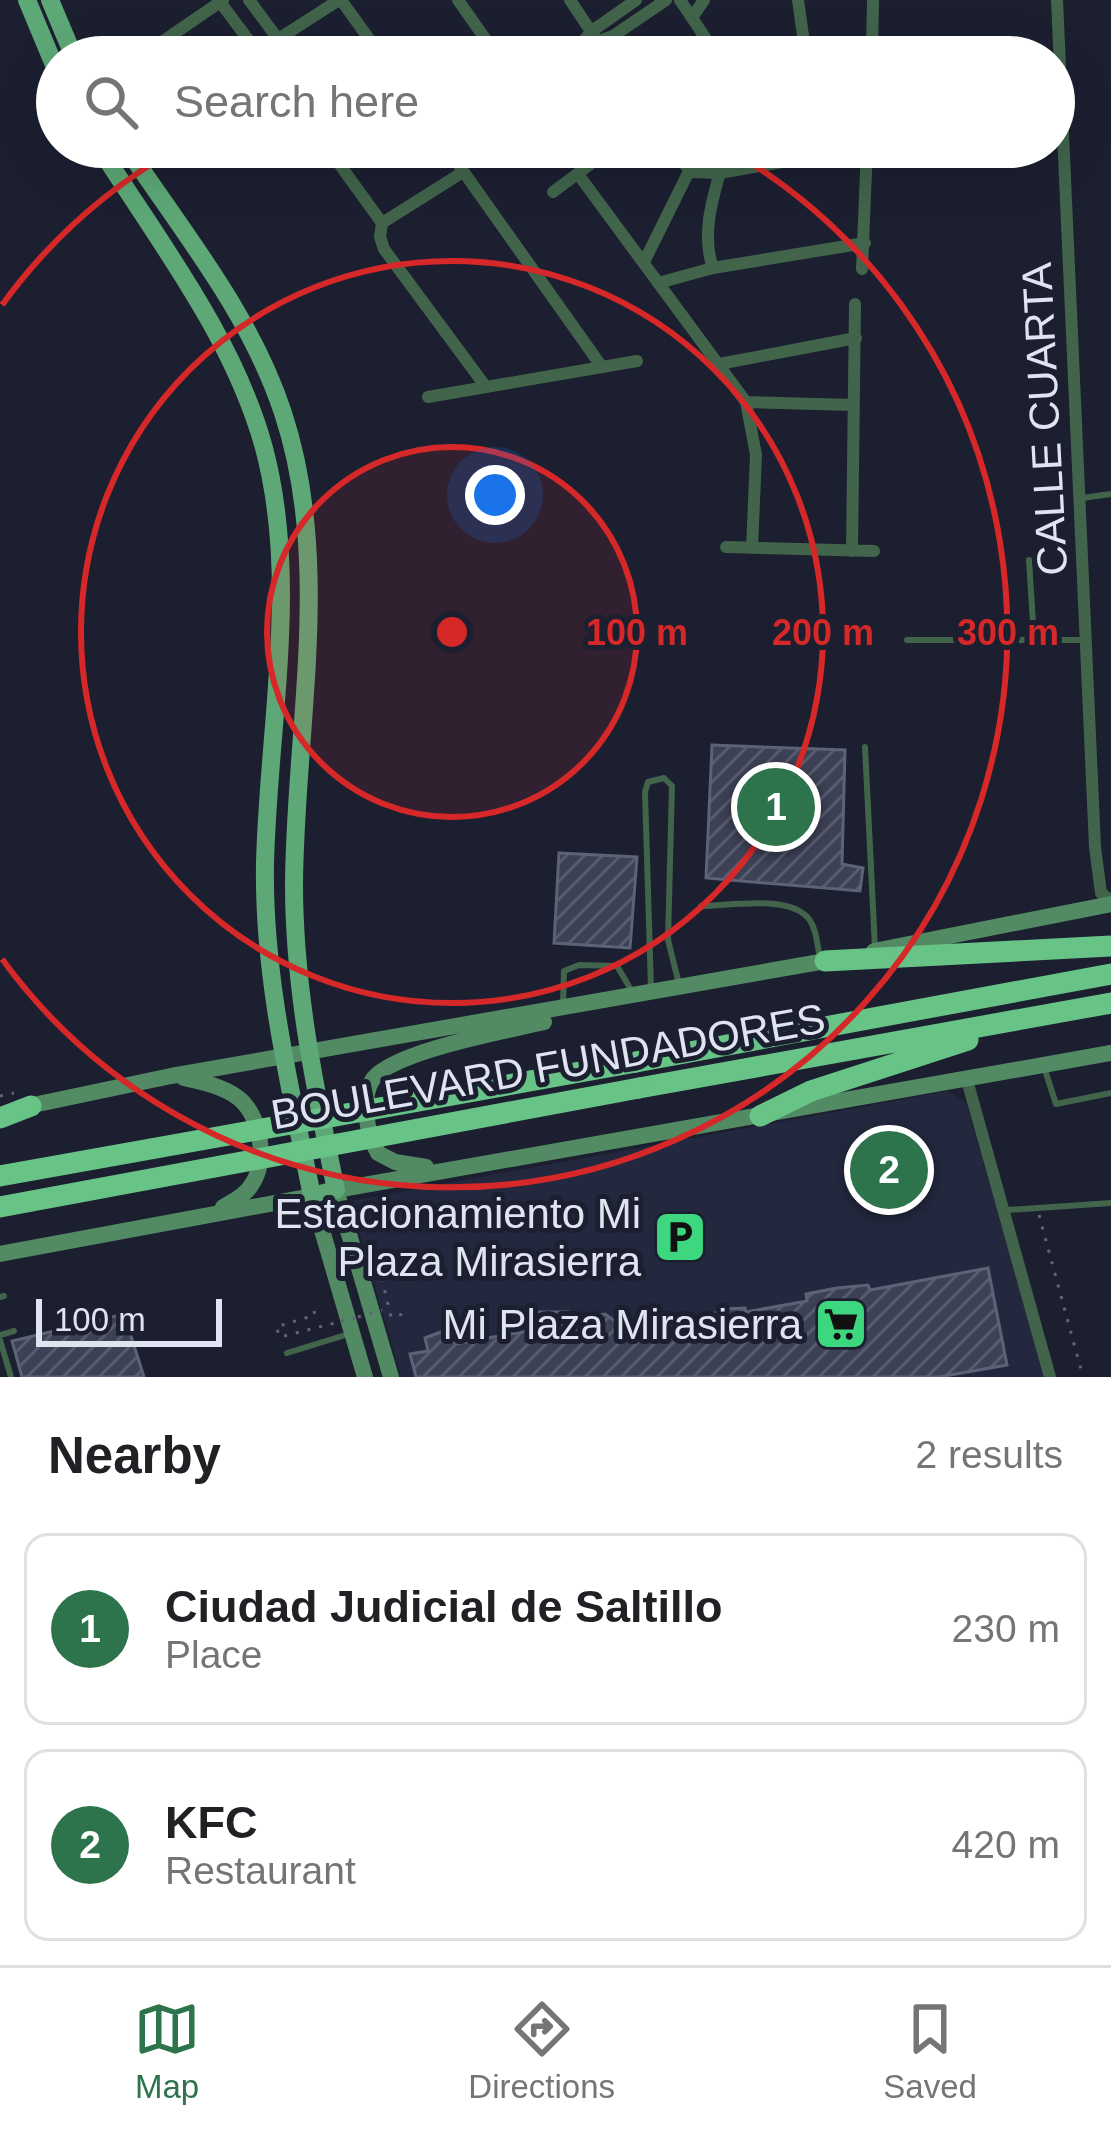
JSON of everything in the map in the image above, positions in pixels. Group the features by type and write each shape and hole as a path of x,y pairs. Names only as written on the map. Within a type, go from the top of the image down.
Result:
{"highway":[{"path":"823,961 1111,946"},
{"name":"BOULEVARD FUNDADORES","path":"0,1176 1111,974"},
{"name":"BOULEVARD FUNDADORES","path":"0,1207 1111,1003"},
{"path":"760,1116 811,1091 1040,1016"},
{"path":"0,1115 31,1106"}],"main road":[{"path":"27,0 42,36"},
{"path":"50,0 65,36"},
{"path":"112,168 220,341 262,443 272,482 280,586 266,902 284,1057 312,1196 352,1322 364,1377"},
{"path":"140,168 246,326 269,373 297,466 308,565 294,880 298,969 307,1052 336,1190 391,1377"},
{"path":"31,1106 171,1076 681,988 1111,902"},
{"path":"450,1169 395,1162 378,1153 369,1129 367,1098 381,1071 426,1052 637,996"},
{"path":"0,1253 1111,1053"},
{"path":"171,1076 217,1086 237,1096 250,1114 260,1145 252,1186 206,1215"}],"street":[{"path":"249,0 276,36"},
{"path":"283,36 340,0 367,36"},
{"path":"458,0 483,36"},
{"path":"570,0 595,36"},
{"path":"597,36 636,0"},
{"path":"598,36 666,0"},
{"path":"680,0 705,36"},
{"path":"693,16 704,0"},
{"path":"797,0 803,36"},
{"path":"872,36 873,0"},
{"name":"CALLE CUARTA","path":"1058,0 1060,36"},
{"path":"171,36 222,1 246,36"},
{"path":"342,168 382,223 384,249 486,387"},
{"path":"460,168 602,367"},
{"path":"553,192 586,168"},
{"path":"688,168 720,173 748,168"},
{"path":"644,262 692,168"},
{"path":"713,268 707,252 707,226 721,168"},
{"path":"862,269 867,168"},
{"name":"CALLE CUARTA","path":"1066,168 1097,873 1101,893 1111,902"},
{"path":"382,223 463,172"},
{"path":"578,174 746,402 756,455 752,548"},
{"path":"658,283 713,268 865,243"},
{"path":"852,551 855,304"},
{"path":"715,364 856,338"},
{"path":"428,398 637,361"},
{"path":"746,402 853,406"},
{"path":"726,547 874,551"},
{"path":"967,1081 1050,1377"}],"lane":[{"path":"1082,499 1111,494"},
{"path":"1029,560 1034,639"},
{"path":"907,640 1087,640"},
{"path":"865,747 876,951"},
{"path":"637,996 645,792 648,782 664,778 672,786 668,940 681,988"},
{"path":"701,906 797,909 814,928 823,961"},
{"path":"563,1009 564,971 579,965 616,966 637,996"},
{"path":"1044,1066 1056,1104 1111,1093"},
{"path":"1004,1210 1111,1203"},
{"path":"287,1353 352,1322"},
{"path":"11,1377 0,1337 14,1331"}],"path":[{"path":"1037,1208 1083,1377"},
{"path":"314,1311 315,1315 276,1327 280,1337 352,1322 382,1310 369,1264 378,1262 391,1317 408,1313"}],"shaded area":[{"name":"Mi Plaza Mirasierra","path":"948,1091 966,1103 1045,1377 401,1377 350,1201"}],"building":[{"path":"712,745 845,750 842,864 863,868 860,891 706,878"},
{"path":"559,853 637,857 630,948 554,943"},
{"path":"901,1147 908,1192 903,1200 888,1202 876,1189 870,1150"},
{"name":"Mi Plaza Mirasierra","path":"988,1268 1007,1365 939,1377 416,1377 410,1354 428,1351 425,1338 451,1328 455,1344 538,1329 536,1312 568,1312 569,1321 605,1314 633,1334 707,1320 725,1309 745,1308 746,1312 807,1301 806,1294 837,1288 868,1285 870,1290"},
{"path":"124,1314 144,1377 22,1377 12,1341"}],"place":[{"name":"Ciudad Judicial de Saltillo","path":"776,807"},
{"name":"KFC","path":"889,1170"},
{"name":"Estacionamiento Mi Plaza Mirasierra","path":"680,1237"},
{"name":"Mi Plaza Mirasierra","path":"841,1324"}]}
